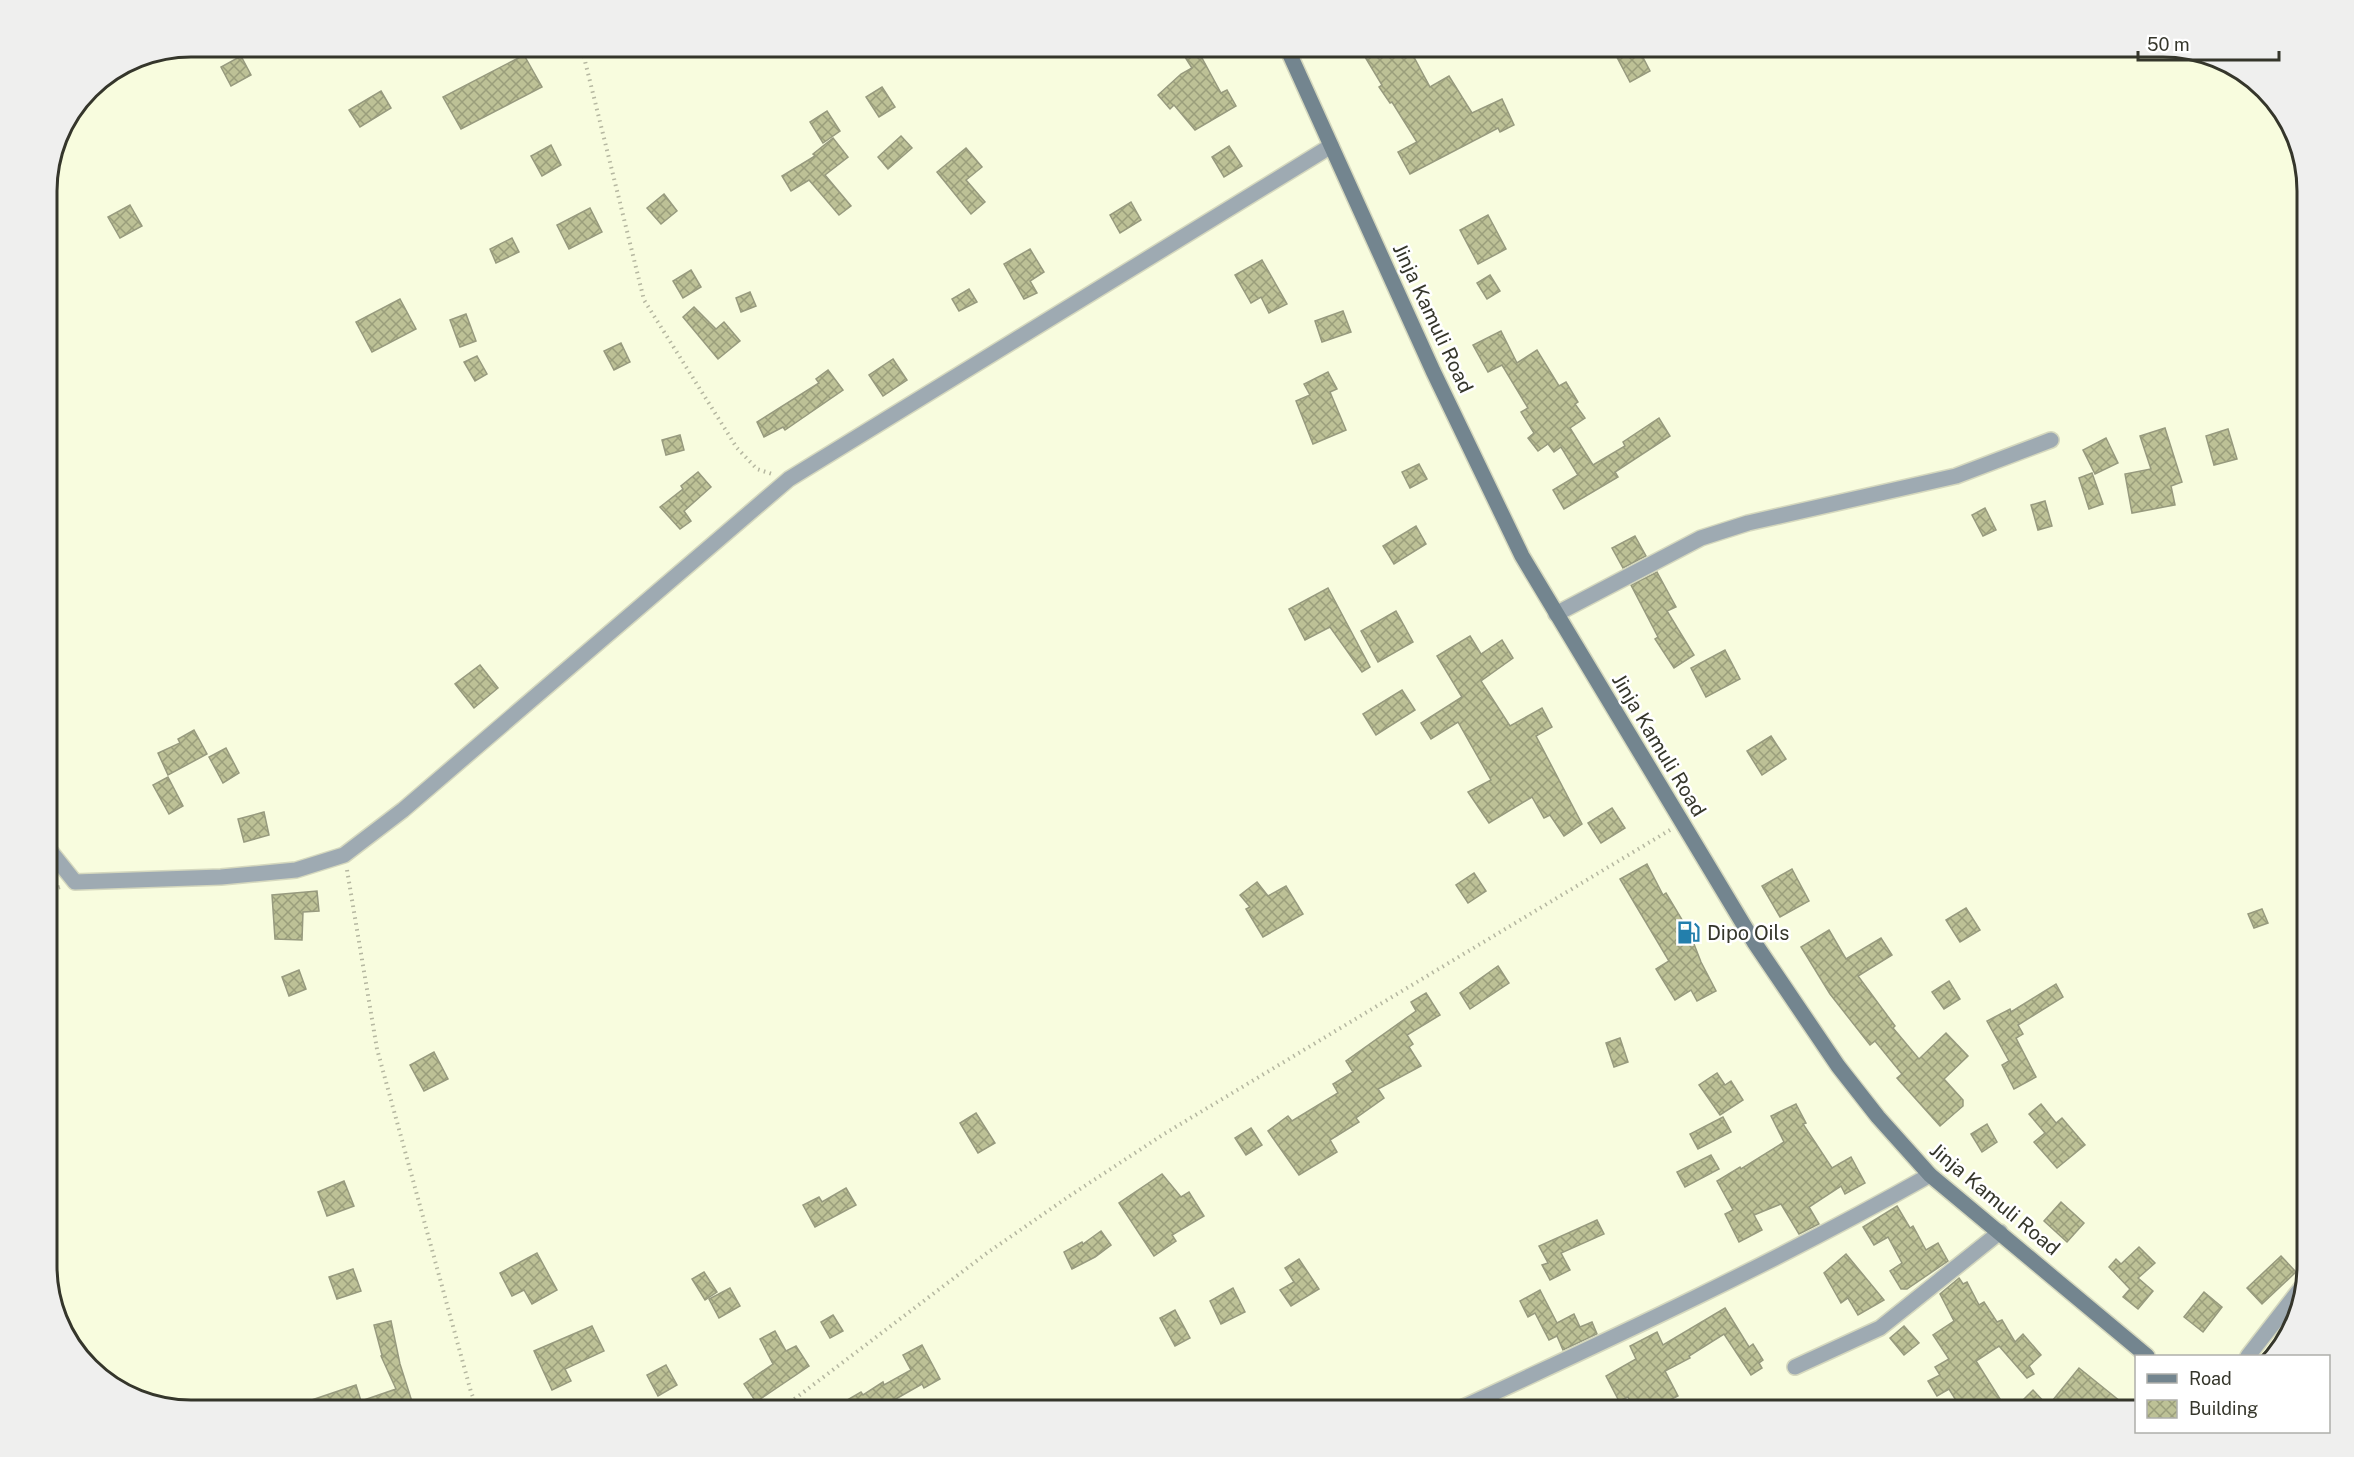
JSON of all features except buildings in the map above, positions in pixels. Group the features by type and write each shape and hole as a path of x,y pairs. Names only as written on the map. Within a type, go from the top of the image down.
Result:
{"main road":[{"name":"Jinja Kamuli Road","path":"1291,57 1433,371 1522,556 1754,942 1838,1066 1878,1117 1930,1175 2146,1355"}],"street":[{"path":"57,860 75,882 221,877 296,870 344,855 403,810 789,479 1331,146"},
{"path":"1556,614 1701,538 1748,523 1956,476 2051,440"},
{"path":"1479,1400 1644,1324 1826,1234 1930,1175"},
{"path":"1795,1367 1880,1328 2000,1232"},
{"path":"2249,1355 2292,1299"}],"path":[{"path":"584,57 644,300 737,448 758,469 789,479"},
{"path":"793,1400 987,1253 1090,1182 1164,1134 1681,824"},
{"path":"344,855 377,1049 474,1400"}],"place":[{"name":"Dipo Oils","path":"1689,933"}]}
